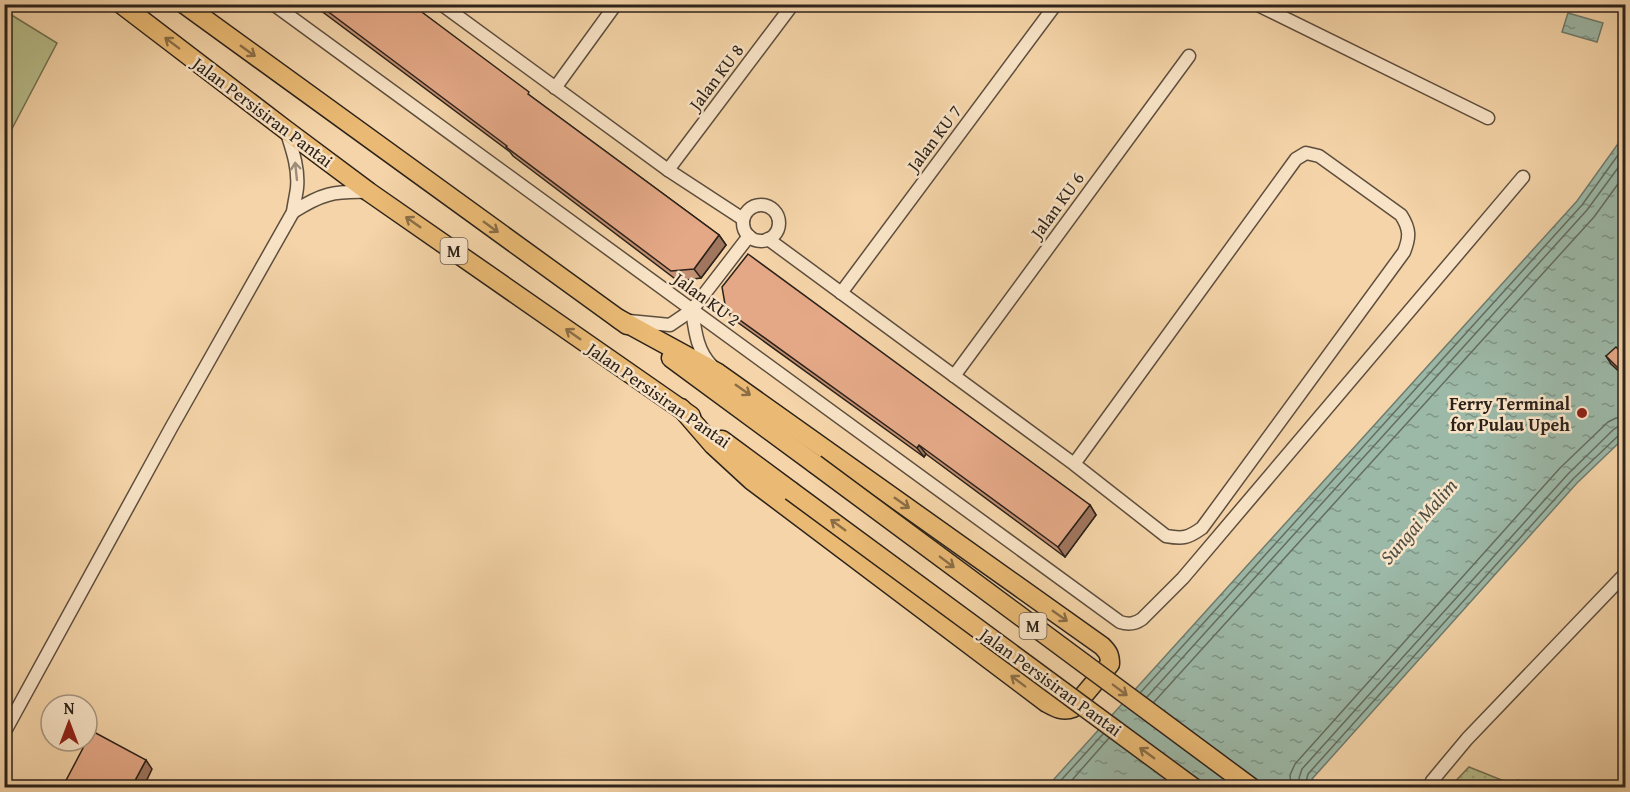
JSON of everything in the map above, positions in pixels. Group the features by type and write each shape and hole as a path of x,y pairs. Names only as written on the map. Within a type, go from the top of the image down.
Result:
{"main road":[{"name":"Jalan Persisiran Pantai","path":"121,4 369,192 681,408 1194,788"},
{"name":"Jalan Persisiran Pantai","path":"184,4 815,464 1251,788"},
{"path":"619,320 718,373 1102,646 1108,651 1110,664 1073,708 1066,711 1047,703 751,480 713,445 681,408"}],"street":[{"name":"Jalan KU 2","path":"273,4 1120,622 1127,624 1136,623 1183,578 1523,177"},
{"path":"555,88 616,4"},
{"name":"Jalan KU 8","path":"668,170 793,4"},
{"name":"Jalan KU 7","path":"841,293 1056,4"},
{"path":"1256,4 1488,118"},
{"path":"442,5 668,170 743,219"},
{"name":"Jalan KU 6","path":"954,376 1189,56"},
{"path":"4,733 171,428 293,213 297,173 285,130"},
{"path":"768,239 1074,464 1166,536 1181,538 1191,536 1202,528 1404,252 1409,241 1407,225 1401,215 1319,156 1306,153 1296,159 1074,464"},
{"path":"293,213 313,199 330,194 347,191 369,192"},
{"path":"761,205 772,209 778,219 773,236 758,241 748,236 743,219 746,213 755,206 761,205"},
{"path":"619,320 670,325 692,310 748,236"},
{"path":"692,310 697,343 703,357 718,373"},
{"path":"1430,788 1432,781 1467,739 1626,573"}],"green space":[{"path":"5,11 57,43 5,142"},
{"path":"1469,767 1519,787 1449,788"}],"water":[{"path":"1568,13 1603,23 1597,42 1562,32"},
{"name":"Sungai Malim","path":"1625,134 1625,437 1577,483 1312,779 1322,787 1046,788 1577,201"}],"building":[{"path":"318,4 411,4 529,92 528,94 719,235 694,269 671,271"},
{"path":"748,254 1090,505 1058,547 919,445 917,448 726,310 722,287"},
{"path":"1616,347 1621,352 1626,348 1626,367 1621,371 1606,356"},
{"path":"99,735 146,760 131,788 62,788 80,753 99,753"},
{"path":"1518,780 1528,788 1513,788"}],"place":[{"name":"Ferry Terminal for Pulau Upeh","path":"1582,413"}]}
